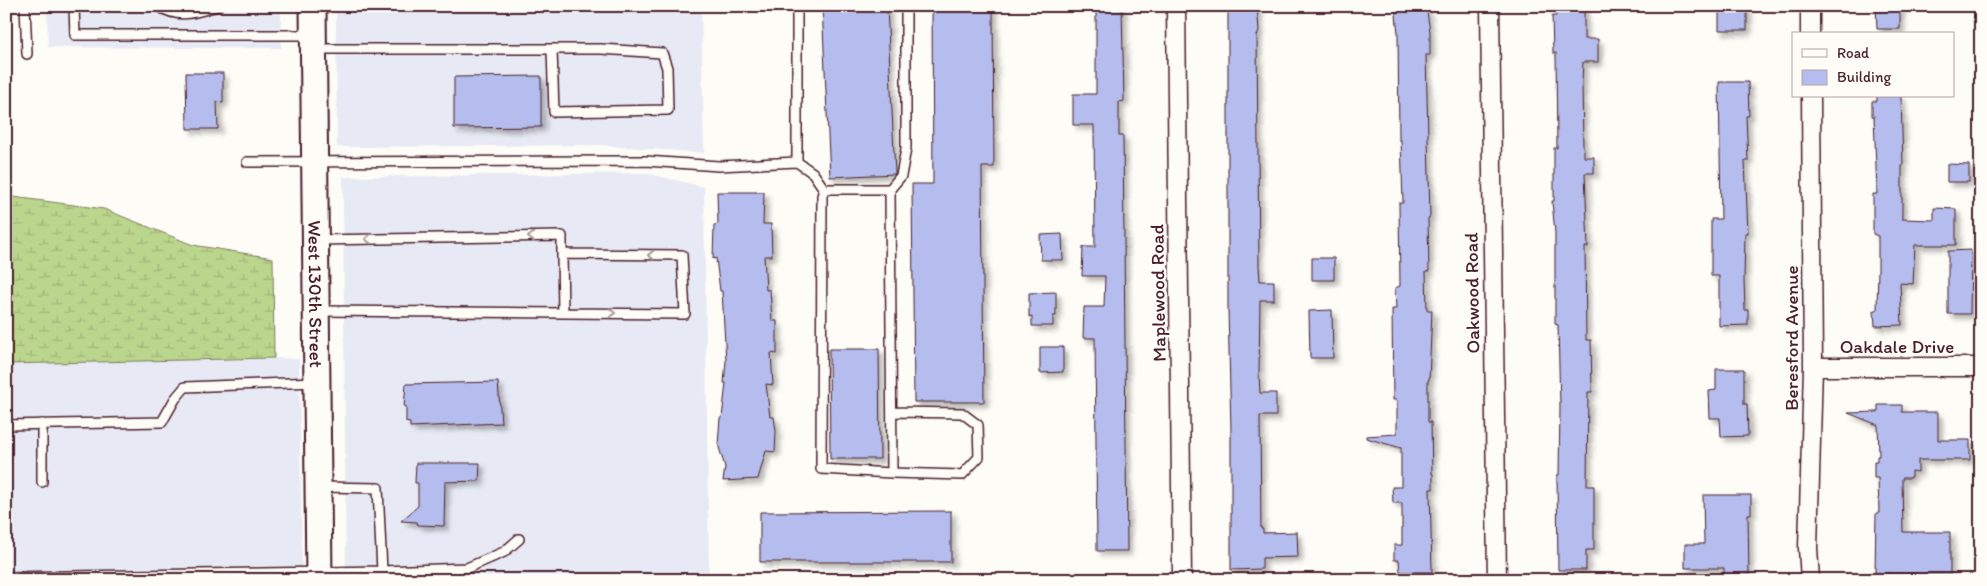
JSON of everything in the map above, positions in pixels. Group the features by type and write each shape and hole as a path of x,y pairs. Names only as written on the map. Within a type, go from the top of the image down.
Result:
{"main road":[{"name":"West 130th Street","path":"313,6 319,576"}],"street":[{"name":"Maplewood Road","path":"1176,6 1182,580"},
{"name":"Oakwood Road","path":"1490,6 1497,580"},
{"path":"1810,6 1810,32"},
{"name":"Beresford Avenue","path":"1810,580 1808,548 1813,367 1811,98"},
{"name":"Oakdale Drive","path":"1813,367 1981,367"}],"lane":[{"path":"25,6 27,54"},
{"path":"74,6 75,35 601,49 662,53 667,68 668,110 554,112 552,49"},
{"path":"158,6 167,12 179,15 218,6"},
{"path":"797,6 797,162"},
{"path":"892,473 890,189 901,176 906,149 906,6"},
{"path":"246,162 646,161 719,166 797,162 813,173 824,189"},
{"path":"824,189 890,189"},
{"path":"824,189 822,196 821,469 962,475 979,457 978,425 962,413 892,412"},
{"path":"316,240 562,236 564,313"},
{"path":"317,311 685,314 682,255 562,254"},
{"path":"6,425 162,422 175,399 185,387 318,382"},
{"path":"42,424 42,482"},
{"path":"319,487 378,488 382,571"},
{"path":"6,577 319,576 382,571 467,568 504,552 519,539"}],"shaded area":[{"path":"47,6 281,6 281,48 48,47"},
{"path":"336,6 701,6 704,153 598,145 337,147"},
{"path":"645,173 704,187 709,580 346,580 343,177"},
{"path":"299,359 302,580 6,580 6,364"}],"green space":[{"path":"6,196 104,209 193,245 273,258 274,358 6,364"}],"building":[{"path":"822,6 887,6 895,174 830,177"},
{"path":"932,6 993,6 994,167 982,167 984,402 914,402 912,184 933,184"},
{"path":"1096,6 1122,6 1124,101 1119,102 1119,136 1123,136 1127,551 1097,551 1095,338 1083,338 1084,307 1104,307 1105,276 1082,276 1083,247 1095,247 1094,125 1073,125 1073,94 1096,94"},
{"path":"1228,6 1257,6 1259,30 1257,36 1259,266 1260,281 1274,281 1274,300 1260,300 1259,375 1260,393 1276,393 1276,416 1260,416 1261,529 1263,529 1263,533 1297,532 1298,557 1262,558 1262,569 1231,570 1231,430 1228,309"},
{"path":"1395,6 1426,6 1430,31 1430,55 1426,55 1430,217 1428,218 1429,271 1426,272 1427,310 1432,310 1428,422 1431,422 1433,474 1433,489 1430,489 1432,572 1400,572 1399,560 1394,560 1394,545 1402,545 1402,503 1393,503 1392,487 1401,487 1401,448 1366,438 1366,436 1397,434 1397,400 1393,400 1392,309 1396,309 1395,288 1400,286 1399,203 1403,203 1401,140 1399,140 1398,33"},
{"path":"1556,6 1584,6 1584,39 1598,39 1598,62 1583,62 1582,82 1584,157 1594,157 1594,173 1585,173 1588,247 1585,247 1586,340 1591,340 1592,392 1588,392 1587,486 1594,486 1594,550 1586,550 1586,570 1558,570 1557,475 1559,475 1560,407 1558,325 1555,324 1555,233 1552,201 1554,201 1554,148 1557,148 1556,53 1553,53 1552,16 1556,16"},
{"path":"1719,6 1747,6 1747,30 1719,30"},
{"path":"1876,6 1900,6 1900,29 1877,29"},
{"path":"186,73 223,73 223,103 217,102 218,129 187,129"},
{"path":"541,76 541,127 454,128 454,77"},
{"path":"1719,82 1748,82 1749,116 1746,116 1748,161 1745,161 1748,233 1745,233 1744,280 1745,310 1748,310 1748,325 1719,326 1719,276 1711,276 1711,219 1721,219"},
{"path":"1877,98 1901,98 1902,219 1934,220 1934,208 1956,209 1956,245 1915,245 1913,284 1900,283 1902,325 1875,326 1874,310 1877,310 1878,236 1873,234 1873,194 1877,194 1872,101 1877,101"},
{"path":"1947,164 1969,165 1969,182 1947,182"},
{"path":"717,192 764,192 763,224 771,224 772,256 764,256 766,290 770,290 772,321 777,321 777,354 771,353 773,385 766,384 770,417 774,417 776,431 775,452 766,451 758,479 723,481 725,467 718,444 726,383 724,383 726,361 722,291 720,291 716,258 713,259 714,225 718,224"},
{"path":"1062,234 1063,260 1041,260 1040,235"},
{"path":"1971,250 1970,314 1948,314 1948,251"},
{"path":"1312,258 1334,258 1334,280 1312,280"},
{"path":"1056,292 1056,316 1053,316 1053,326 1032,326 1032,316 1029,317 1029,293"},
{"path":"1332,310 1333,358 1310,358 1309,311"},
{"path":"1040,347 1063,347 1063,372 1040,373"},
{"path":"829,349 879,349 880,459 830,459"},
{"path":"1716,369 1744,369 1744,404 1747,404 1748,436 1721,437 1720,418 1710,418 1709,391 1716,390"},
{"path":"498,382 501,423 410,427 410,423 406,422 406,406 404,407 406,384"},
{"path":"1878,405 1902,405 1902,412 1938,412 1938,440 1970,440 1970,460 1918,460 1918,472 1911,471 1911,478 1902,478 1903,532 1950,532 1950,575 1875,573 1876,513 1879,513 1878,478 1874,478 1874,461 1877,461 1877,456 1879,456 1878,425 1848,413 1878,412"},
{"path":"416,463 480,463 479,481 445,482 444,526 418,525 417,522 401,521 418,506 418,483 415,483"},
{"path":"1703,495 1751,495 1751,514 1748,514 1749,575 1724,575 1724,568 1685,568 1685,544 1704,544"},
{"path":"951,511 951,562 760,562 760,512"}]}
